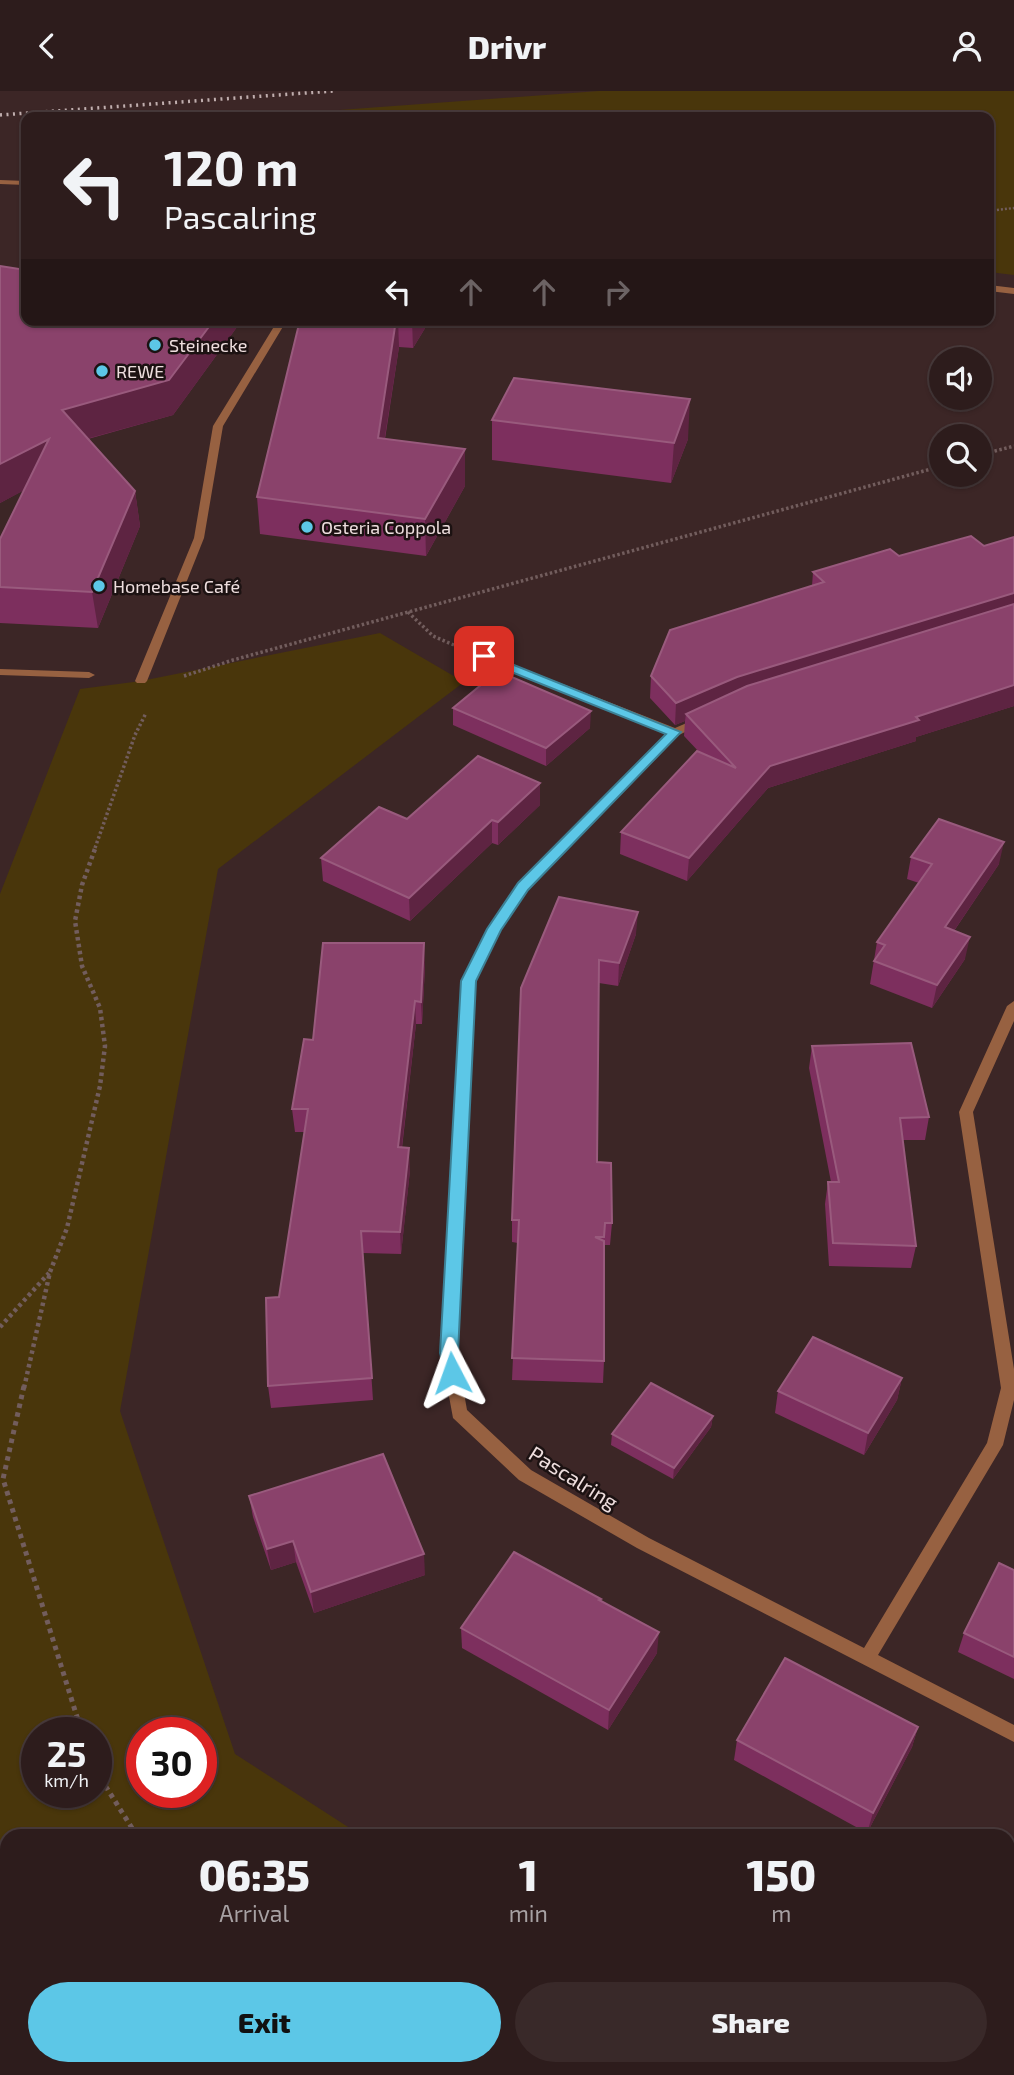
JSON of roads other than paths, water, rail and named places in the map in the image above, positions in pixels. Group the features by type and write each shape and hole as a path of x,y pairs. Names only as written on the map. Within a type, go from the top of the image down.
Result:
{"street":[{"path":"0,182 21,183"},
{"path":"994,289 1014,291"},
{"path":"141,681 199,538 218,426 279,326"},
{"path":"484,656 675,732"},
{"path":"0,672 89,675"},
{"name":"Pascalring","path":"718,713 675,732 523,887 494,929 469,981 449,1353 458,1412 525,1475 643,1543 1014,1734"},
{"path":"867,1658 995,1445 1009,1388 966,1112 1014,1006"}],"railway":[{"path":"42,112 333,91"},
{"path":"0,115 21,113"}],"place":[{"name":"Steinecke","path":"155,345"},
{"name":"REWE","path":"102,371"},
{"name":"Osteria Coppola","path":"307,527"},
{"name":"Homebase Café","path":"99,586"}]}
